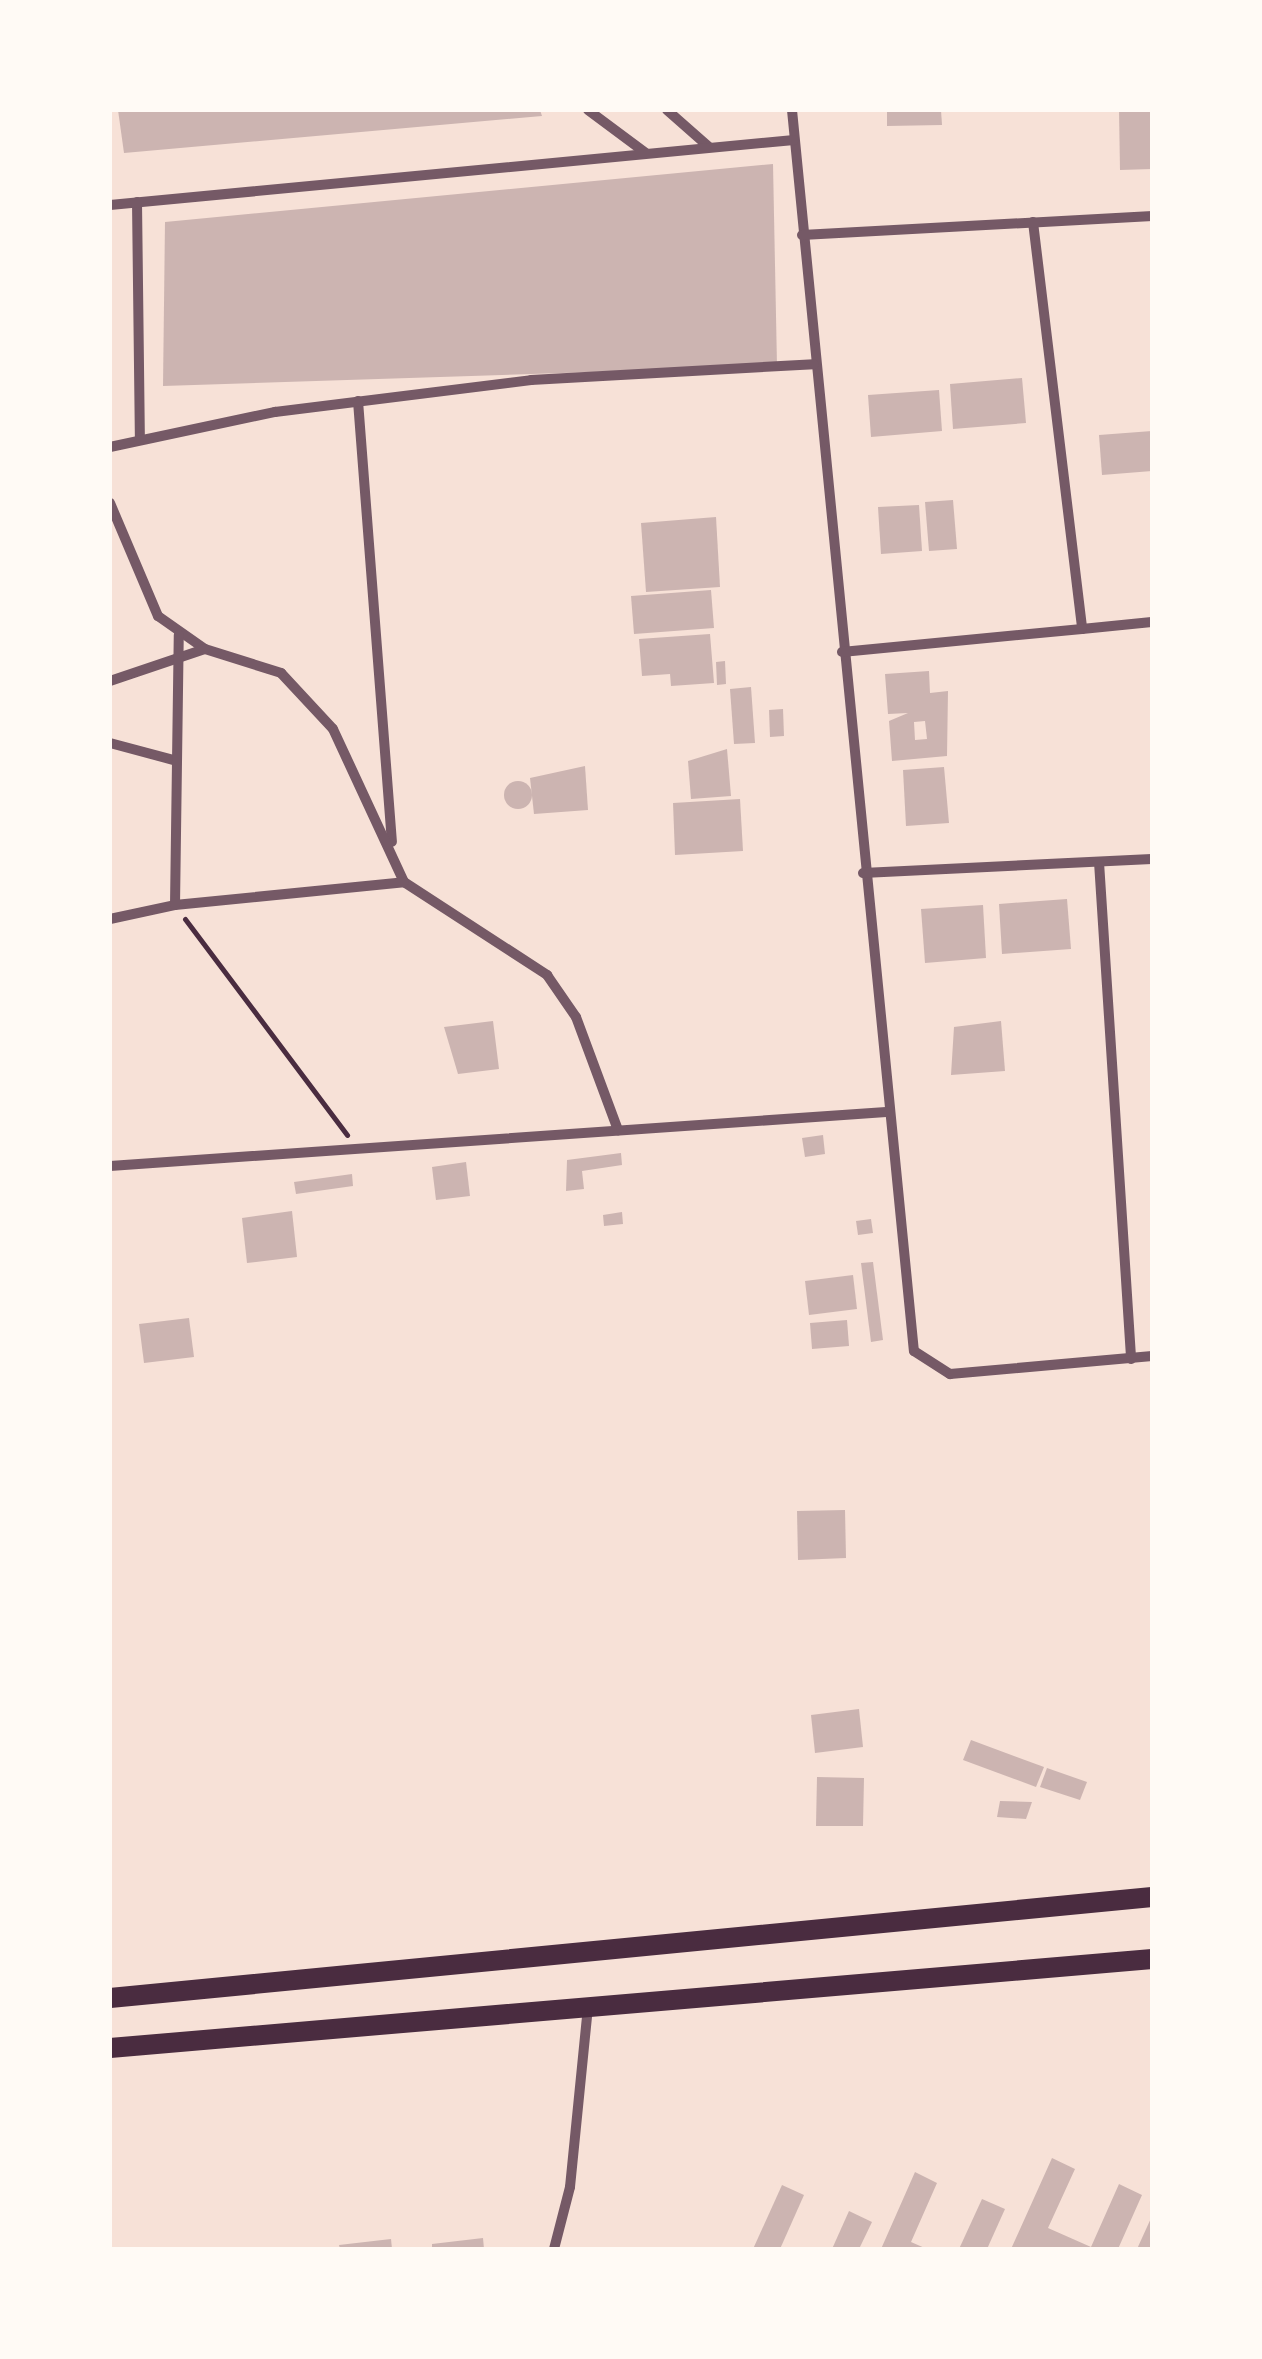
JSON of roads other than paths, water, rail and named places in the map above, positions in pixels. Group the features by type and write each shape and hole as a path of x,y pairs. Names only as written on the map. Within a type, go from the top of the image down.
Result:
{"highway":[{"path":"110,1998 1152,1897"},
{"path":"110,2048 588,2002 1152,1959"}],"street":[{"path":"588,110 646,153"},
{"path":"667,110 709,148"},
{"path":"792,110 886,1112 914,1351 950,1374 1152,1356"},
{"path":"110,205 794,140"},
{"path":"137,202 140,440"},
{"path":"802,235 1152,216"},
{"path":"1033,222 1082,629"},
{"path":"110,447 358,401 531,380 814,364"},
{"path":"358,401 393,853"},
{"path":"110,503 138,586 179,635 205,649 282,673 334,730 404,882 548,975 576,1016 618,1130"},
{"path":"842,652 1152,622"},
{"path":"174,905 179,635"},
{"path":"110,681 205,649"},
{"path":"110,742 177,761"},
{"path":"863,874 1152,859"},
{"path":"1099,862 1131,1360"},
{"path":"110,920 174,905 404,882"},
{"path":"110,1166 886,1112"},
{"path":"554,2249 570,2187 588,2002"}]}
